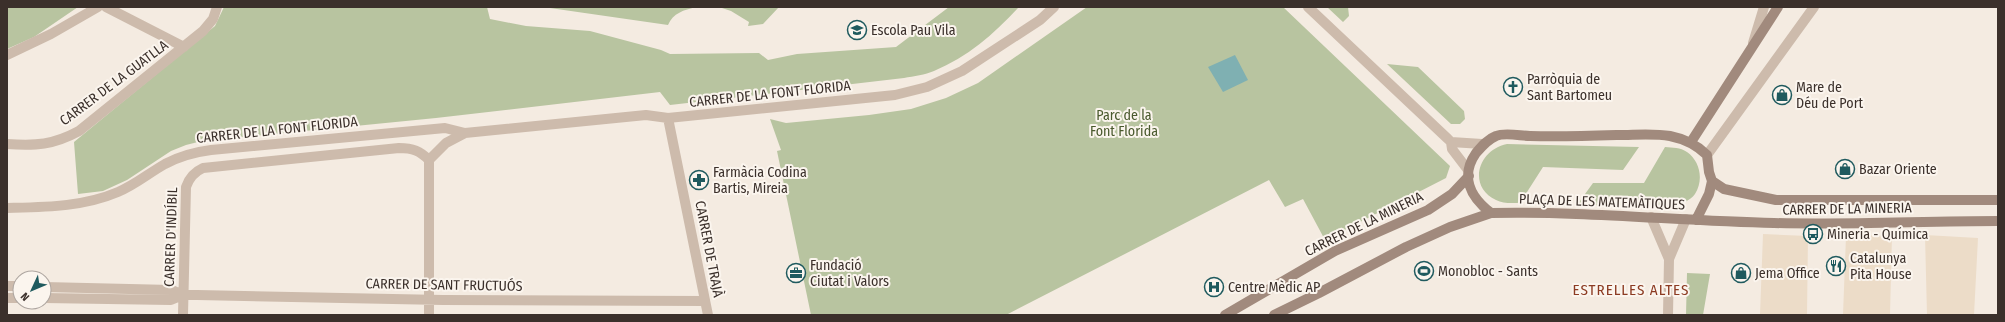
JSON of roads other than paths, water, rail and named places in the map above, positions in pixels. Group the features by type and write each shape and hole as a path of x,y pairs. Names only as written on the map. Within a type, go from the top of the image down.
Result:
{"street":[{"path":"7,55 51,34 98,7"},
{"path":"106,7 184,47"},
{"name":"CARRER DE LA GUATLLA","path":"7,144 49,144 74,133 93,121 203,31 213,19 217,7"},
{"name":"CARRER DE LA FONT FLORIDA","path":"7,208 78,204 103,198 131,186 164,164 196,152 445,128 465,133 646,115 668,118 895,95 927,87 962,72 1040,20 1054,7"},
{"path":"1308,7 1451,142 1452,149 1468,173"},
{"path":"1752,47 1764,7"},
{"path":"1691,142 1778,7"},
{"path":"1491,213 1476,200 1470,188 1468,173 1470,162 1482,144 1498,135 1555,137 1664,135 1691,142 1707,155 1814,7"},
{"name":"CARRER DE TRAJÀ","path":"668,118 708,315"},
{"name":"CARRER DE LA FONT FLORIDA","path":"429,160 446,143 465,133"},
{"path":"1451,142 1482,144"},
{"name":"CARRER D'INDÍBIL","path":"183,315 186,187 192,175 203,168 399,148 412,148 422,153 429,160"},
{"name":"PLAÇA DE LES MATEMÀTIQUES","path":"1491,213 1586,213 1691,219 1709,194 1712,181 1709,172 1707,155"},
{"path":"429,160 429,315"},
{"name":"CARRER DE LA MINERIA","path":"1225,315 1335,251 1428,210 1452,194 1468,173"},
{"name":"CARRER DE LA MINERIA","path":"1712,181 1724,189 1776,200 1998,200"},
{"path":"1274,315 1406,247 1450,227 1491,213"},
{"path":"1650,217 1669,259 1668,315"},
{"path":"1669,259 1691,219"},
{"name":"CARRER DE LA MINERIA","path":"1691,219 1775,224 1998,221"},
{"name":"CARRER DE SANT FRUCTUÓS","path":"52,287 172,290 183,295 705,301"},
{"name":"CARRER DE SANT FRUCTUÓS","path":"52,298 171,300 183,295"}],"water":[{"path":"1235,55 1248,80 1223,92 1208,67"}],"place":[{"name":"Escola Pau Vila","path":"857,30"},
{"name":"Parròquia de Sant Bartomeu","path":"1513,87"},
{"name":"Mare de Déu de Port","path":"1782,95"},
{"name":"Bazar Oriente","path":"1845,169"},
{"name":"Farmàcia Codina Bartis, Mireia","path":"699,180"},
{"name":"Mineria - Química","path":"1813,234"},
{"name":"Catalunya Pita House","path":"1836,266"},
{"name":"Monobloc - Sants","path":"1424,271"},
{"name":"Fundació Ciutat i Valors","path":"796,273"},
{"name":"Jema Office","path":"1741,273"},
{"name":"Centre Mèdic AP","path":"1214,287"}],"district":[{"name":"ESTRELLES ALTES","path":"1631,290"}],"park label":[{"name":"Parc de la Font Florida","path":"1124,124"}]}
